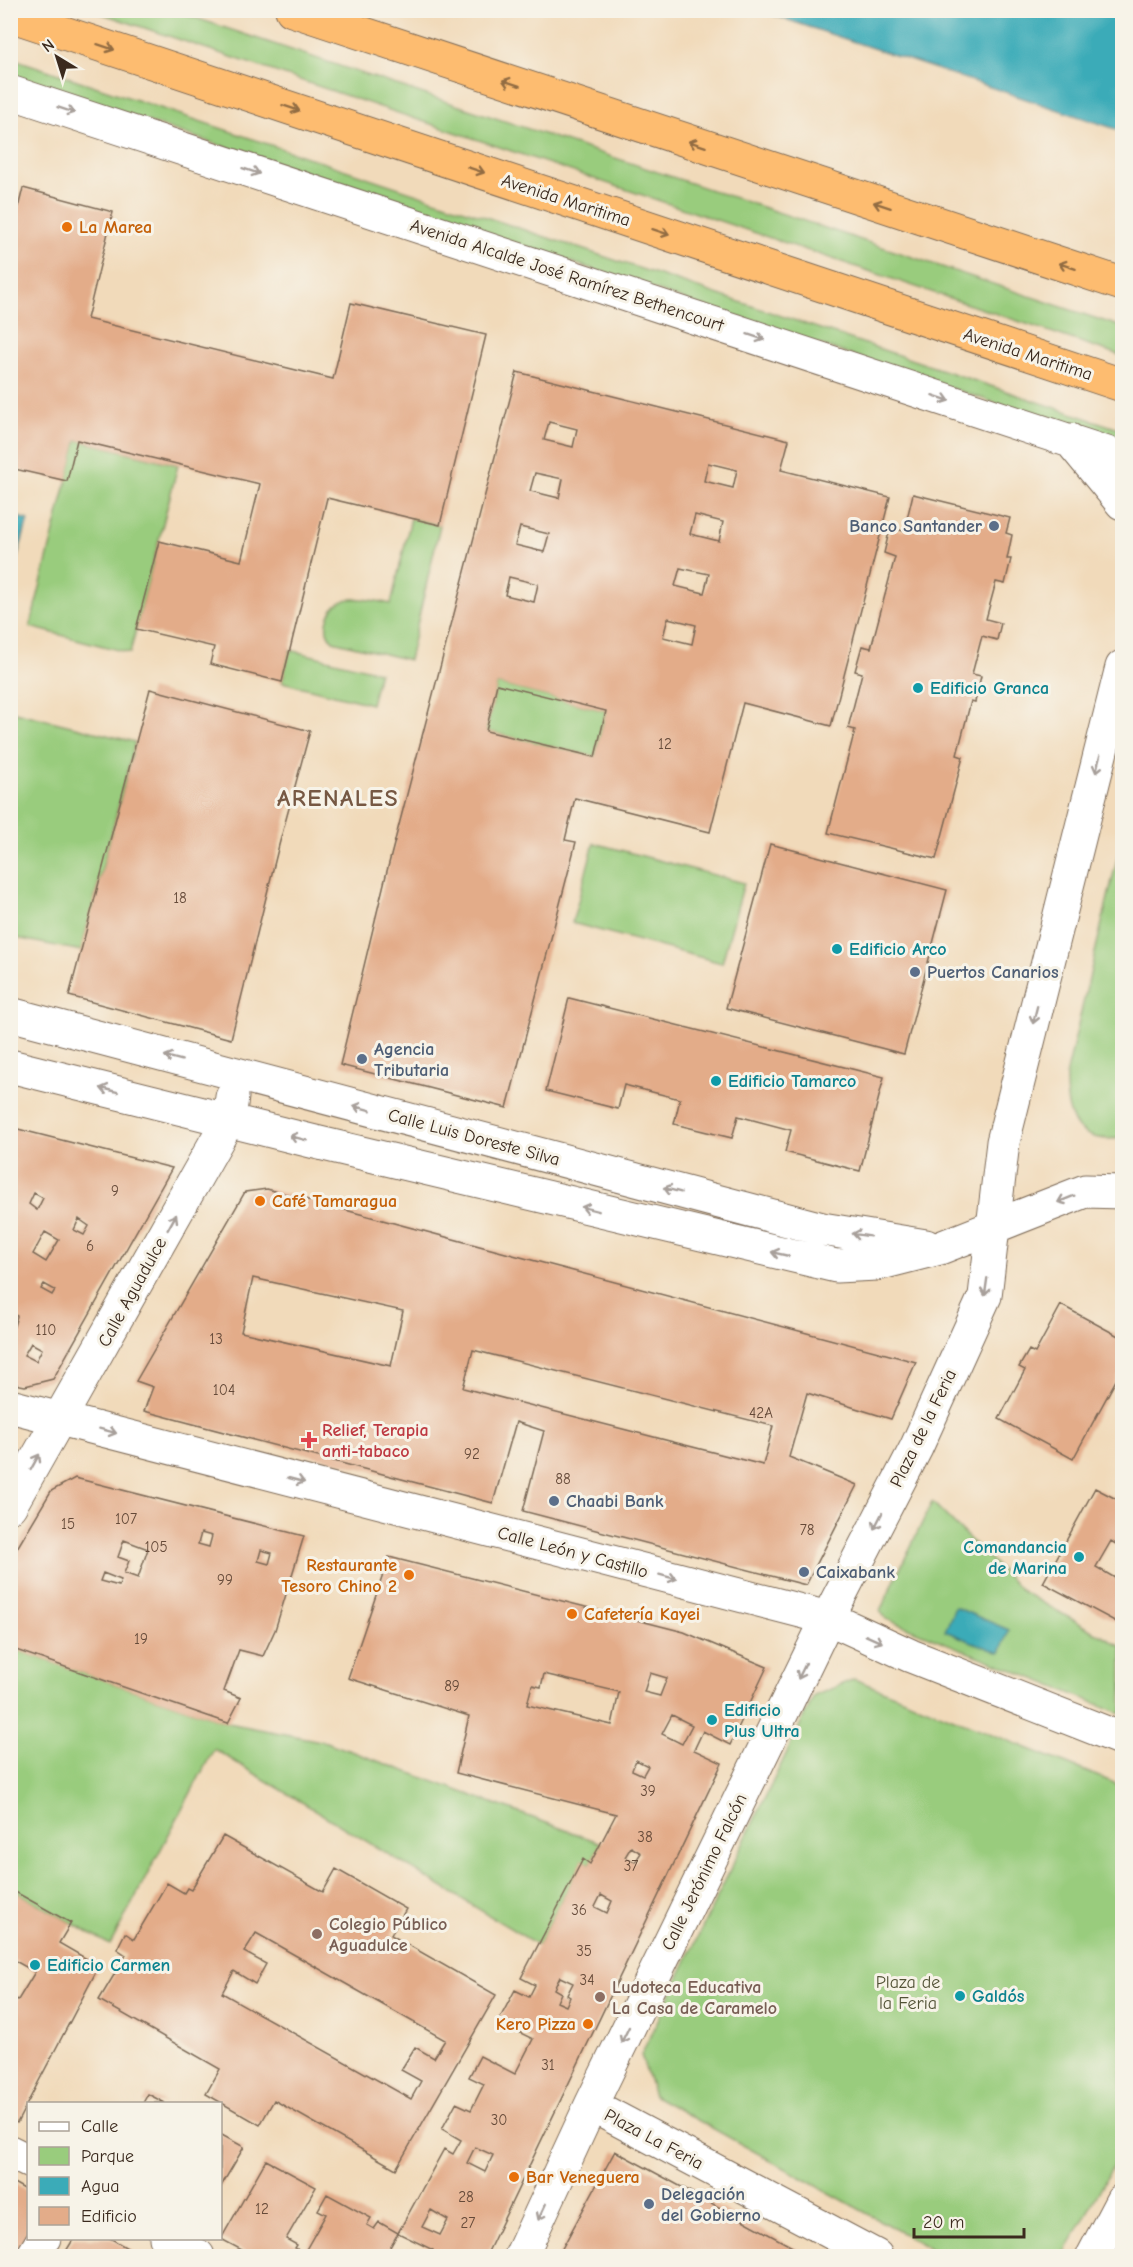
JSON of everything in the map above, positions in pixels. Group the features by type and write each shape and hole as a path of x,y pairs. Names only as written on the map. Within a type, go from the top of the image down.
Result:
{"highway":[{"path":"292,10 1122,284"},
{"name":"Avenida Maritima","path":"10,15 1122,385"}],"street":[{"name":"Avenida Alcalde José Ramírez Bethencourt","path":"10,92 1122,458"},
{"path":"1070,440 1122,503"},
{"name":"Plaza de la Feria","path":"828,1618 916,1448 985,1296 1003,1142 1122,667"},
{"name":"Calle Luis Doreste Silva","path":"10,1014 812,1226 940,1248"},
{"name":"Calle Luis Doreste Silva","path":"10,1066 323,1144 836,1266 877,1264 940,1248 1085,1191 1122,1192"},
{"name":"Calle Aguadulce","path":"10,1506 229,1119 233,1095 227,1072"},
{"name":"Calle León y Castillo","path":"10,1406 828,1618 911,1656 1122,1739"},
{"name":"Calle Jerónimo Falcón","path":"521,2256 591,2105 828,1618"},
{"name":"Plaza La Feria","path":"591,2105 876,2256"},
{"path":"10,2152 27,2161"},
{"path":"1093,2256 1122,2201"},
{"path":"33,2256 43,2240"},
{"path":"170,2240 198,2256"}],"green space":[{"path":"94,11 175,11 1122,327 1122,356"},
{"path":"11,58 1122,430 1122,445 11,76"},
{"path":"77,440 178,465 130,653 30,627"},
{"path":"411,518 440,525 409,660 333,641 327,631 327,622 332,610 339,603 346,600 364,599 391,604"},
{"path":"290,650 379,672 371,704 282,682"},
{"path":"497,684 606,711 595,757 486,731"},
{"path":"11,711 135,742 81,951 11,937"},
{"path":"1122,838 1122,1138 1106,1139 1093,1137 1076,1125 1068,1104 1066,1076"},
{"path":"594,843 744,883 722,963 572,923"},
{"path":"932,1502 1023,1592 1122,1647 1122,1714 886,1619 880,1611"},
{"path":"11,1648 228,1723 326,1742 601,1843 590,1864 583,1860 538,1945 214,1749 110,1945 11,1889"},
{"name":"Plaza de la Feria","path":"854,1679 1122,1786 1122,2150 1063,2256 944,2256 654,2096 641,2055 814,1696"}],"water":[{"path":"761,11 1122,11 1122,131"},
{"path":"11,515 28,520 10,579"},
{"path":"955,1607 1009,1630 1000,1653 945,1631"}],"building":[{"path":"23,188 113,212 87,319 333,379 351,303 486,335 440,525 327,498 282,682 210,664 214,647 136,629 159,541 241,561 260,484 77,440 67,481 10,468 10,240"},
{"path":"517,372 789,440 781,470 890,497 831,726 743,703 710,832 575,798 565,840 576,842 507,1108 340,1065 387,871","holes":["549,422 577,429 573,447 544,440","708,463 737,470 733,488 704,481","535,473 563,479 559,498 530,491","695,515 723,522 719,541 690,534","520,527 549,534 544,552 515,545","680,568 709,574 704,593 675,586","509,577 538,584 534,602 505,595","668,618 696,625 692,644 663,637","497,684 606,711 595,757 486,731"]},
{"name":"Edificio Granca","path":"913,494 1010,518 1006,533 1012,535 1007,559 1011,559 1005,584 996,582 986,619 1001,623 997,640 982,636 972,674 981,676 975,702 971,701 957,755 963,757 936,859 828,833 855,730 848,728 862,673 855,671 862,646 871,648 895,557 884,553 890,528 904,531"},
{"path":"150,689 310,731 231,1039 69,996"},
{"name":"Edificio Arco","path":"770,844 947,890 904,1054 726,1008"},
{"name":"Edificio Tamarco","path":"569,998 884,1077 860,1171 785,1152 791,1130 738,1116 732,1138 674,1124 680,1099 624,1085 618,1109 546,1091"},
{"path":"10,1127 172,1168 53,1379 25,1386 10,1383 10,1325 14,1326 17,1316 10,1312 12,1266 10,1265","holes":["34,1193 43,1198 37,1210 29,1204","79,1219 89,1226 84,1235 74,1230","45,1232 59,1240 46,1262 33,1254","44,1284 55,1290 52,1295 41,1289","31,1343 42,1349 36,1361 24,1355"]},
{"path":"267,1189 916,1362 891,1419 807,1393 789,1457 857,1485 806,1585 523,1511 544,1431 516,1422 493,1503 144,1411 153,1387 136,1381 245,1192","holes":["253,1278 403,1311 391,1366 241,1332","473,1350 773,1426 763,1465 463,1388"]},
{"path":"1061,1305 1122,1338 1122,1369 1073,1459 999,1419 1025,1370 1019,1367 1029,1350 1035,1353"},
{"path":"75,1478 304,1536 275,1630 263,1656 239,1650 224,1691 241,1698 228,1723 10,1648 10,1560 51,1491","holes":["201,1533 212,1536 209,1547 198,1544","124,1540 148,1549 138,1578 124,1573 129,1561 118,1557","261,1550 272,1553 269,1564 258,1561","103,1573 121,1580 119,1586 100,1581"]},
{"name":"Comandancia de Marina","path":"1095,1488 1122,1502 1122,1548 1111,1541 1096,1567 1122,1582 1122,1625 1043,1583"},
{"path":"389,1557 684,1632 767,1667 730,1745 703,1731 694,1750 722,1763 486,2256 429,2256 433,2250 398,2233 444,2149 453,2154 461,2140 442,2129 456,2103 471,2110 484,2084 469,2077 480,2056 515,2074 533,2039 498,2022 515,1990 529,1997 535,1985 521,1978 583,1859 590,1864 616,1814 456,1773 469,1716 348,1678","holes":["650,1673 667,1678 660,1696 644,1692","544,1674 619,1692 612,1725 527,1705 532,1685 541,1687","672,1715 692,1725 682,1744 662,1734","636,1760 648,1766 643,1775 632,1770","631,1847 641,1853 635,1862 625,1857","601,1895 612,1901 607,1913 595,1907","560,1977 573,1983 567,1995 570,1997 566,2006 557,2002 561,1993 554,1989","475,2147 493,2155 485,2172 467,2163","431,2210 448,2220 440,2235 422,2227"]},
{"path":"223,1836 323,1892 336,1869 406,1909 391,1935 496,1995 396,2169 274,2100 260,2125 206,2094 220,2069 99,2000 126,1955 117,1949 125,1933 134,1939 167,1883 184,1893 187,1888 191,1890","holes":["256,1933 445,2040 434,2058 415,2047 401,2070 421,2081 411,2099 222,1993 234,1971 255,1984 266,1964 244,1952"]},
{"path":"10,1889 71,1923 59,1943 99,1966 17,2123 10,2119 10,1996 18,2000 35,1972 10,1958"},
{"path":"148,2094 163,2102 144,2102"},
{"path":"222,2135 244,2147 222,2185"},
{"name":"Delegación del Gobierno","path":"615,2151 809,2256 558,2256"},
{"path":"266,2160 316,2187 286,2239 297,2245 295,2248 304,2253 326,2214 318,2210 327,2194 371,2218 367,2225 374,2229 379,2222 398,2233 385,2256 253,2256 222,2240"},
{"path":"10,2181 27,2190 27,2235 14,2256 10,2256"},
{"path":"73,2240 113,2240 141,2256 63,2256"}],"place":[{"name":"La Marea","path":"67,227"},
{"name":"Banco Santander","path":"994,526"},
{"name":"Edificio Granca","path":"918,688"},
{"name":"Edificio Arco","path":"837,949"},
{"name":"Puertos Canarios","path":"915,972"},
{"name":"Agencia Tributaria","path":"362,1059"},
{"name":"Edificio Tamarco","path":"716,1081"},
{"name":"Café Tamaragua","path":"260,1201"},
{"name":"Relief, Terapia anti-tabaco","path":"309,1440"},
{"name":"Chaabi Bank","path":"554,1501"},
{"name":"Comandancia de Marina","path":"1079,1557"},
{"name":"Caixabank","path":"804,1572"},
{"name":"Restaurante Tesoro Chino 2","path":"409,1575"},
{"name":"Cafetería Kayei","path":"572,1614"},
{"name":"Edificio Plus Ultra","path":"712,1720"},
{"name":"Colegio Público Aguadulce","path":"317,1934"},
{"name":"Edificio Carmen","path":"35,1965"},
{"name":"Galdós","path":"960,1996"},
{"name":"Ludoteca Educativa La Casa de Caramelo","path":"600,1997"},
{"name":"Kero Pizza","path":"588,2024"},
{"name":"Bar Veneguera","path":"514,2177"},
{"name":"Delegación del Gobierno","path":"649,2204"}],"district":[{"name":"ARENALES","path":"338,798"}]}
